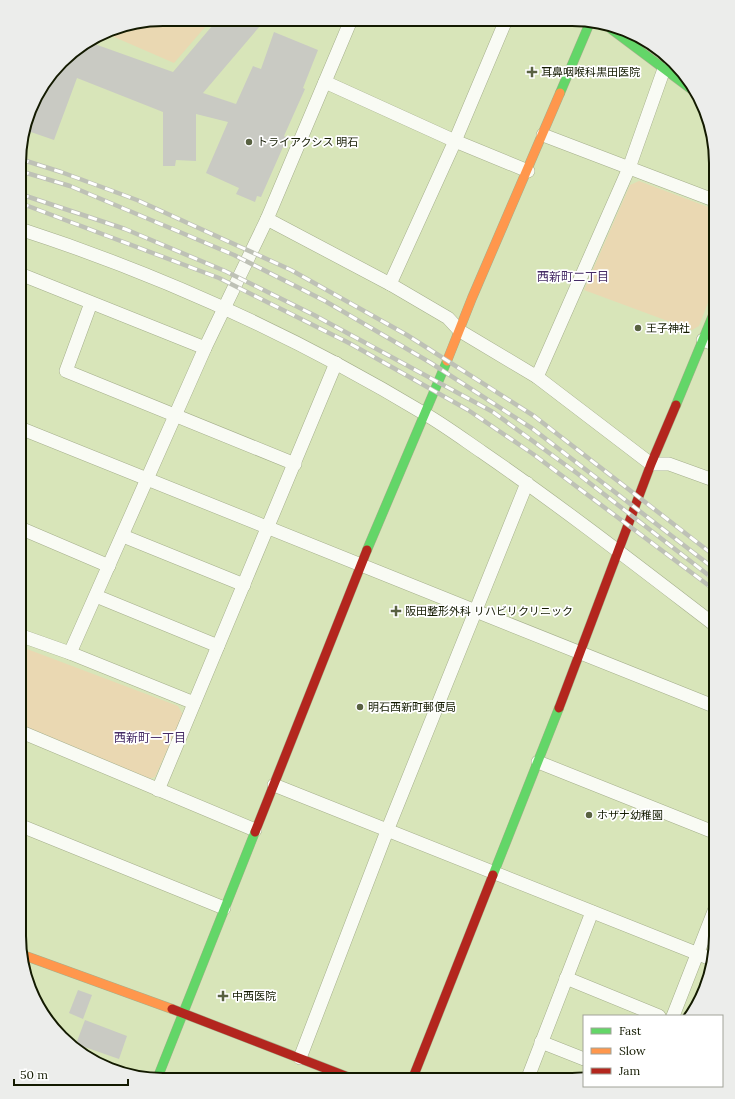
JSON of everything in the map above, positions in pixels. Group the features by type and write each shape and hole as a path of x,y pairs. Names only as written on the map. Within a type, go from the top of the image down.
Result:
{"main road":[{"path":"159,1073 360,566 426,414 472,298 589,27"},
{"path":"619,34 684,84"},
{"path":"415,1073 538,762 651,464 709,325"},
{"path":"28,957 300,1058 328,1073"}],"street":[{"path":"70,653 176,417 205,348 267,219 348,26"},
{"path":"390,284 455,141 503,26"},
{"path":"537,377 629,168 664,69"},
{"path":"325,82 455,141 528,171"},
{"path":"543,135 709,198"},
{"path":"267,219 390,284 448,318 460,331 537,377 651,464 669,464 709,478"},
{"path":"26,231 83,249 177,286 336,363 426,414 527,483 709,621"},
{"path":"26,276 205,348"},
{"path":"92,303 66,371 294,464"},
{"path":"703,340 709,342"},
{"path":"158,790 336,363"},
{"path":"26,430 360,566 475,610 709,704"},
{"path":"300,1058 387,831 527,483"},
{"path":"26,531 109,566"},
{"path":"123,536 244,585"},
{"path":"96,596 218,646"},
{"path":"26,637 70,653 194,703"},
{"path":"26,734 256,830"},
{"path":"538,762 709,830"},
{"path":"274,785 707,958"},
{"path":"26,828 224,908"},
{"path":"530,1073 592,912"},
{"path":"673,1015 709,924"},
{"path":"566,978 656,1015"},
{"path":"541,1042 583,1059"}],"shaded area":[{"path":"154,26 206,26 174,63 111,36"},
{"path":"639,181 709,207 709,300 699,326 692,330 584,290 630,185"},
{"path":"26,649 178,706 183,715 155,777 148,779 26,728"}],"building":[{"path":"212,26 260,26 203,93 236,104 253,66 261,69 274,32 318,50 303,88 305,89 284,136 287,138 261,197 257,196 255,202 236,194 239,188 206,173 228,122 196,114 196,161 176,160 175,166 163,166 163,112 77,78 54,140 30,132 36,110 49,87 60,73 79,54 94,44 173,72"},
{"path":"78,990 92,995 83,1019 69,1013"},
{"path":"85,1020 127,1036 119,1059 79,1045 76,1043"}],"railway":[{"path":"26,161 137,200 291,270 407,335 534,416 709,552"},
{"path":"26,173 70,186 234,255 325,301 431,363 533,429 709,565"},
{"path":"26,196 125,229 225,271 314,315 493,412 578,474 709,576"},
{"path":"26,205 219,278 349,343 468,410 533,454 709,586"}],"traffic: fast":[{"path":"560,93 588,27"},
{"path":"617,34 684,84"},
{"path":"676,405 709,325"},
{"path":"367,550 447,361"},
{"path":"493,875 559,708"},
{"path":"159,1073 255,832"}],"traffic: slow":[{"path":"447,361 472,298 560,93"},
{"path":"28,957 172,1009"}],"traffic: jam":[{"path":"559,708 651,464 676,405"},
{"path":"255,832 367,550"},
{"path":"415,1073 493,875"},
{"path":"172,1009 337,1073"}],"place":[{"name":"耳鼻咽喉科黒田医院","path":"532,72"},
{"name":"トライアクシス 明石","path":"249,142"},
{"name":"王子神社","path":"638,328"},
{"name":"阪田整形外科 リハビリクリニック","path":"396,611"},
{"name":"明石西新町郵便局","path":"360,707"},
{"name":"ホザナ幼稚園","path":"589,815"},
{"name":"中西医院","path":"223,996"}],"district":[{"name":"西新町二丁目","path":"573,276"},
{"name":"西新町一丁目","path":"150,737"}]}
